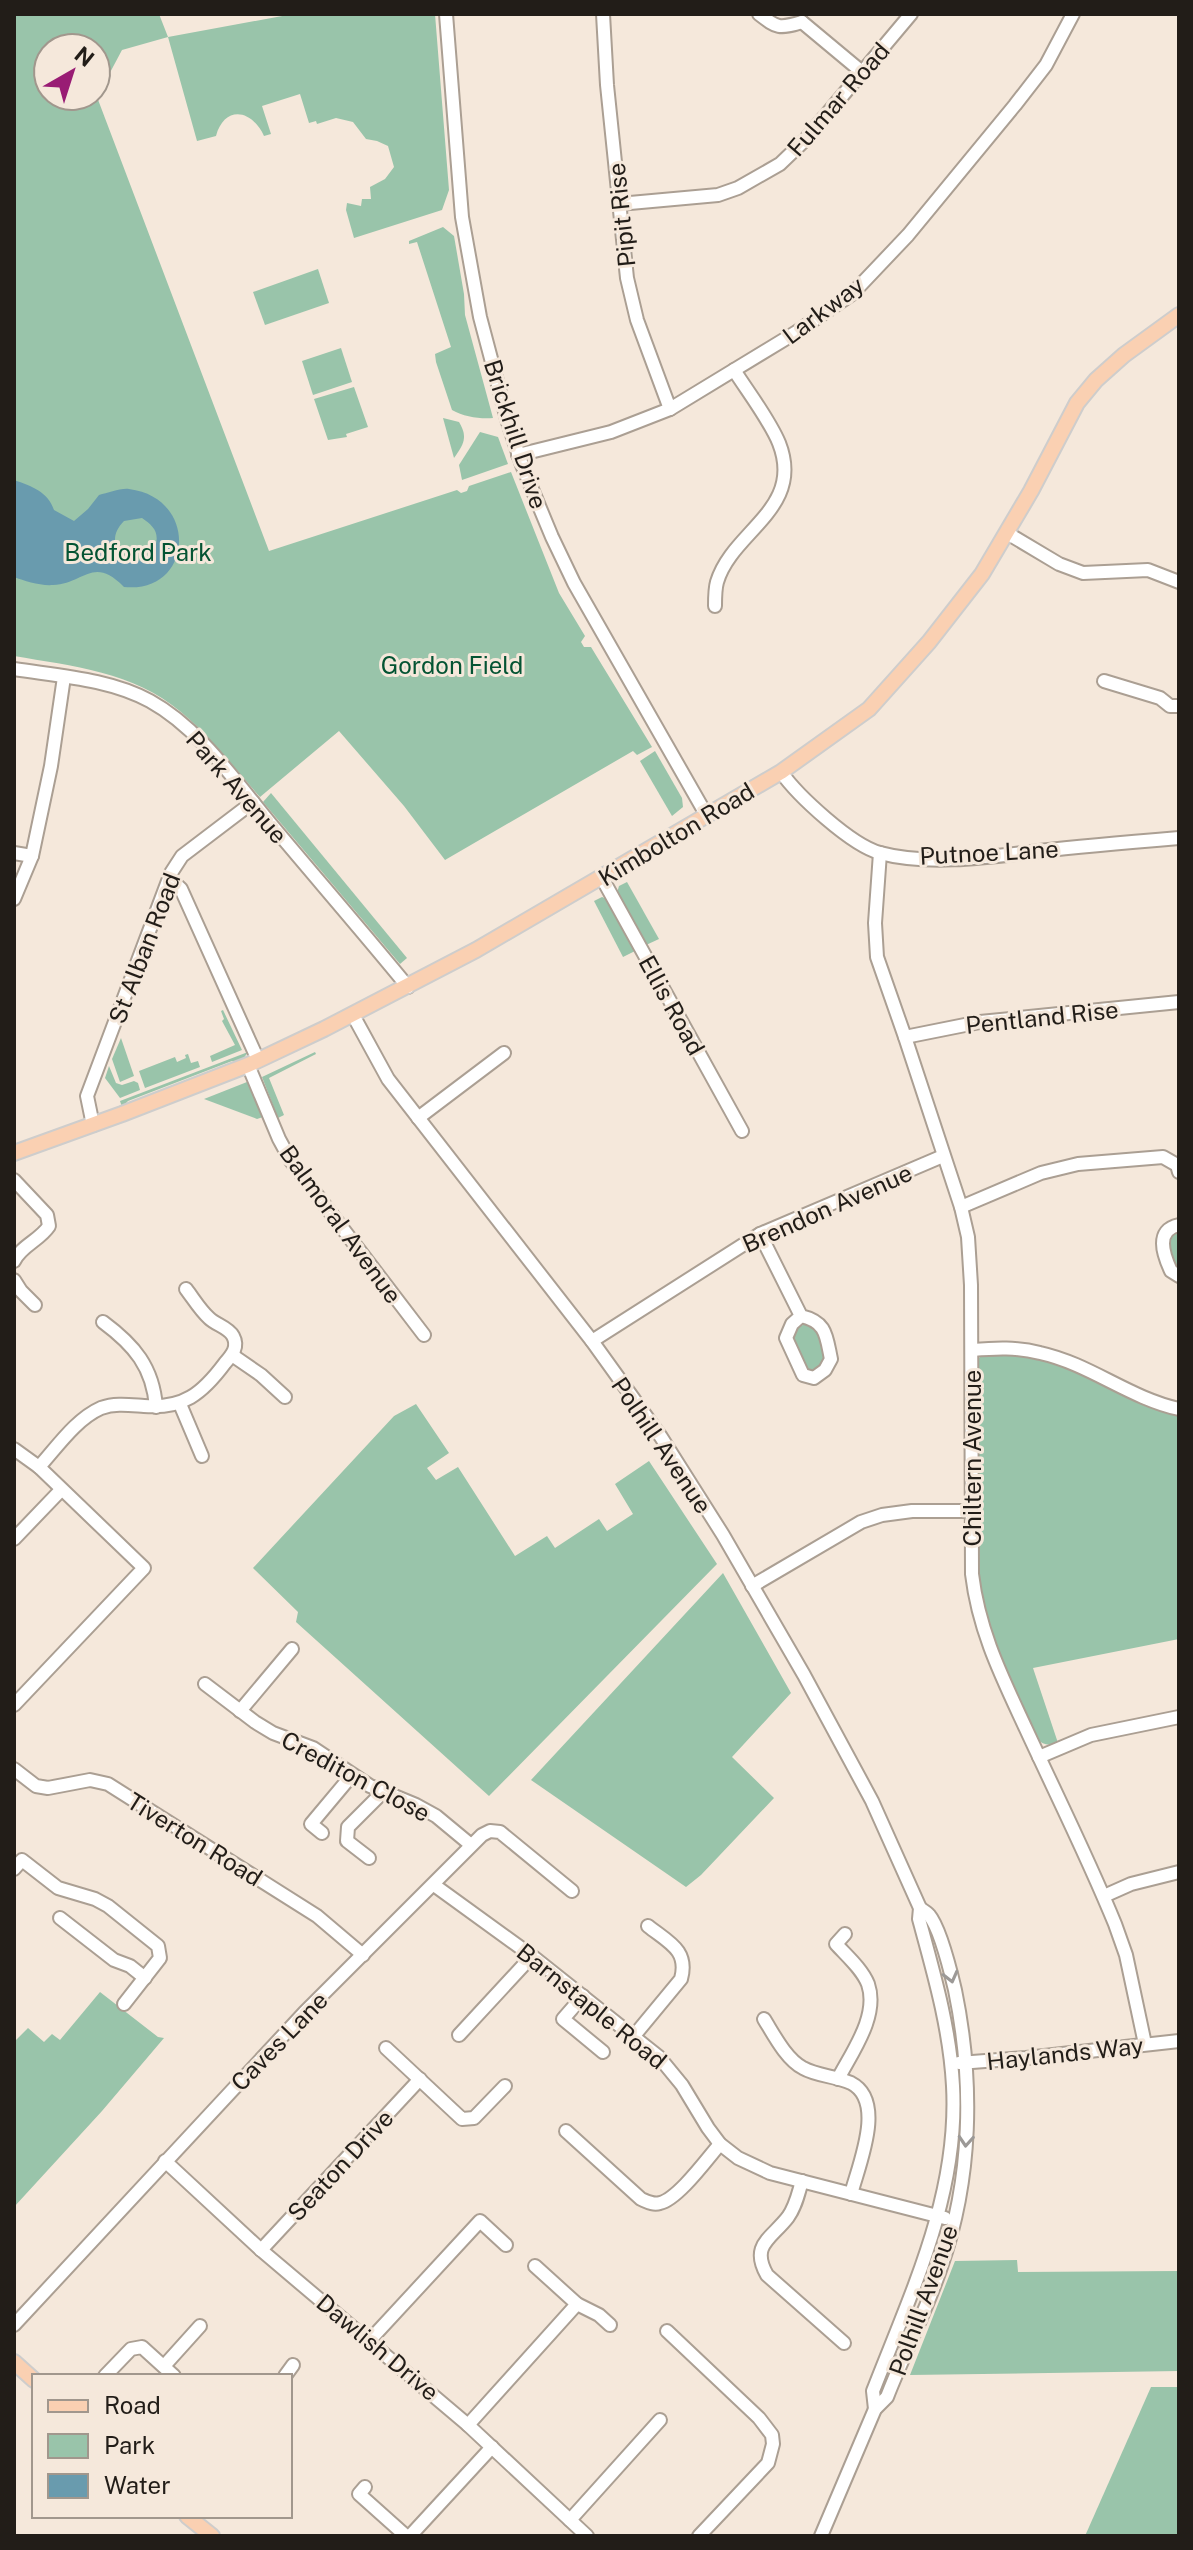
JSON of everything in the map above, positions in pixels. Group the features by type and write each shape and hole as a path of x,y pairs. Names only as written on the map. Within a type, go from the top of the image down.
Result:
{"main road":[{"name":"Kimbolton Road","path":"14,1153 253,1062 408,987 602,878 781,772 869,709 954,612 982,574 1077,403 1096,380 1124,355 1179,315"},
{"path":"15,2364 32,2378"},
{"path":"190,2518 212,2536"}],"street":[{"name":"Brickhill Drive","path":"446,14 462,217 480,317 518,455 574,583 707,816"},
{"name":"Pipit Rise","path":"603,14 607,85 627,278 637,320 670,409"},
{"path":"759,14 774,26 784,28 802,18 862,72"},
{"name":"Fulmar Road","path":"619,204 718,195 780,164 806,139 911,14"},
{"name":"Larkway","path":"518,455 611,432 670,409 795,333 852,294 908,235 1046,65 1073,14"},
{"path":"715,606 717,581 723,567 774,505 781,491 783,476 778,442 734,370"},
{"path":"1007,533 1059,564 1083,573 1148,570 1179,582"},
{"name":"Park Avenue","path":"14,669 122,689 150,701 173,716 195,736 253,802 408,987"},
{"path":"14,899 32,856 51,766 64,677"},
{"path":"1104,681 1160,698 1170,706 1179,706"},
{"name":"Putnoe Lane","path":"781,772 790,785 843,832 880,853 929,859 985,858 1179,838"},
{"name":"St Alban Road","path":"93,1125 87,1096 169,878 182,856 253,802"},
{"path":"14,853 32,856"},
{"name":"Chiltern Avenue","path":"880,853 875,923 877,957 961,1207 971,1257 972,1574 982,1628 1104,1896 1126,1955 1145,2044"},
{"name":"Balmoral Avenue","path":"169,878 181,889 253,1062 279,1139 291,1161 424,1335"},
{"name":"Ellis Road","path":"602,878 742,1131"},
{"name":"Pentland Rise","path":"905,1037 980,1022 1179,1002"},
{"name":"Polhill Avenue","path":"353,1015 388,1079 592,1341 661,1437 804,1675 872,1801 920,1908 929,1915 948,1964 961,2022 966,2063 966,2142 954,2220 942,2265 910,2345 887,2397 875,2409 821,2536"},
{"path":"418,1118 504,1053"},
{"name":"Brendon Avenue","path":"592,1341 760,1234 943,1156"},
{"path":"961,1207 1041,1173 1078,1164 1163,1157 1177,1165 1179,1172"},
{"path":"14,1180 47,1215 49,1226 17,1254 14,1261"},
{"path":"1179,1225 1172,1226 1164,1233 1162,1243 1171,1271 1179,1276"},
{"path":"760,1234 801,1316 813,1319 824,1327 831,1359 825,1370 814,1378 803,1375 786,1338 792,1324 801,1316"},
{"path":"14,1280 35,1305"},
{"path":"39,1467 74,1428 102,1408 118,1404 156,1407 180,1404 201,1390 232,1355 236,1347 234,1338 227,1329 210,1319 186,1289"},
{"path":"103,1322 130,1345 147,1368 156,1407"},
{"path":"972,1350 1010,1347 1043,1353 1078,1366 1156,1404 1179,1409"},
{"path":"232,1355 285,1397"},
{"path":"180,1404 202,1456"},
{"path":"14,1449 39,1467 144,1568 14,1705"},
{"path":"14,1539 61,1490"},
{"path":"752,1586 861,1522 882,1515 912,1511 971,1511"},
{"path":"240,1711 292,1649"},
{"name":"Crediton Close","path":"205,1684 273,1733 313,1748 352,1775 436,1816 471,1845"},
{"path":"1039,1757 1091,1735 1179,1717"},
{"name":"Tiverton Road","path":"14,1769 36,1786 48,1788 90,1780 108,1784 317,1916 363,1955"},
{"path":"322,1833 311,1824 352,1775"},
{"path":"369,1858 347,1841 348,1827 383,1792"},
{"path":"471,1845 490,1831 500,1832 567,1887 572,1871"},
{"name":"Caves Lane","path":"14,2325 304,2013 471,1845"},
{"path":"14,1869 22,1860 58,1888 95,1899 158,1946 160,1958 124,2004"},
{"path":"1104,1896 1131,1884 1179,1872"},
{"name":"Barnstaple Road","path":"434,1885 532,1956 671,2069 720,2144 738,2158 770,2173 954,2220"},
{"name":"Polhill Avenue","path":"875,2409 873,2391 925,2261 937,2217 951,2140 951,2064 939,1993 919,1919 920,1908"},
{"path":"60,1918 114,1960 130,1966 145,1978"},
{"path":"633,2037 681,1979 684,1969 681,1954 648,1926"},
{"path":"838,2079 868,2019 871,2000 868,1983 858,1967 836,1944 845,1934"},
{"path":"459,2035 532,1956"},
{"path":"583,1996 563,2019 603,2052"},
{"path":"764,2019 790,2058 803,2069 850,2083 860,2090 867,2104 871,2119 851,2194"},
{"name":"Haylands Way","path":"951,2064 1179,2041"},
{"path":"386,2048 462,2119 474,2118 505,2086"},
{"name":"Seaton Drive","path":"261,2250 420,2079"},
{"path":"566,2131 641,2199 652,2204 663,2203 675,2195 720,2144"},
{"name":"Dawlish Drive","path":"165,2161 261,2250 468,2425 587,2536"},
{"path":"802,2181 796,2203 765,2242 759,2262 767,2275 842,2335"},
{"path":"370,2340 480,2221 506,2245"},
{"path":"535,2266 577,2304 599,2315 610,2325"},
{"path":"468,2425 577,2304"},
{"path":"164,2366 200,2326"},
{"path":"667,2331 759,2418 772,2435 768,2463 699,2536"},
{"path":"107,2374 131,2349 142,2347 172,2374"},
{"path":"286,2374 293,2365"},
{"path":"570,2520 660,2420"},
{"path":"365,2487 359,2494 408,2536 492,2447"}],"green space":[{"path":"14,14 159,14 168,37 122,50 112,69 112,32 32,32 32,112 103,112 269,551 457,490 461,493 467,491 469,486 511,472 559,593 585,636 581,642 584,647 591,647 652,747 637,755 633,751 445,860 404,806 339,731 260,797 202,732 163,699 123,679 14,656"},
{"path":"293,14 435,14 449,190 442,210 354,238 347,203 361,206 362,199 371,199 370,187 385,179 394,167 388,146 366,139 353,122 336,118 317,124 316,121 309,123 300,94 262,106 271,134 264,136 252,120 238,114 225,119 216,136 197,141 168,37"},
{"path":"443,227 454,236 465,315 493,418 472,417 452,410 436,362 435,354 451,347 417,242 409,244 409,241"},
{"path":"318,269 329,303 265,325 253,292"},
{"path":"341,348 352,382 313,395 302,361"},
{"path":"354,387 368,427 346,434 347,437 328,440 314,399"},
{"path":"443,418 459,422 463,432 462,444 454,458"},
{"path":"480,432 498,437 508,464 462,480 459,465"},
{"path":"655,751 682,798 683,807 672,816 640,761"},
{"path":"271,793 407,958 400,964 263,802"},
{"path":"627,882 659,939 646,945 617,893 619,886"},
{"path":"602,897 607,899 635,951 623,957 594,901"},
{"path":"223,1010 242,1050 212,1062 210,1056 235,1045 222,1021"},
{"path":"121,1038 134,1076 120,1082 112,1059"},
{"path":"248,1052 241,1062 232,1061 128,1101 122,1107 120,1101"},
{"path":"315,1052 269,1078 284,1115 278,1118 262,1077"},
{"path":"188,1054 191,1063 198,1061 200,1067 145,1088 139,1071 175,1057 177,1062"},
{"path":"109,1066 116,1083 122,1085 134,1081 140,1090 120,1098 105,1078"},
{"path":"247,1082 263,1117 257,1119 204,1099"},
{"path":"1179,1228 1179,1270 1168,1261 1168,1230"},
{"path":"808,1323 819,1328 826,1360 819,1370 812,1373 804,1368 792,1339 798,1327"},
{"path":"986,1352 1041,1358 1145,1406 1179,1413 1179,1639 1033,1668 1058,1743 1044,1744 1037,1739 988,1632 977,1581 973,1363"},
{"path":"416,1404 449,1453 427,1468 436,1480 458,1467 515,1556 547,1536 555,1548 599,1519 607,1531 633,1514 615,1484 649,1461 717,1564 489,1796 296,1622 298,1612 253,1568 394,1416"},
{"path":"723,1573 791,1693 732,1757 774,1798 686,1887 531,1780"},
{"path":"100,1992 158,2037 164,2038 14,2207 14,2042 28,2028 44,2042 52,2034 60,2040"},
{"path":"1017,2260 1018,2272 1179,2271 1179,2371 910,2375 955,2261"},
{"path":"1151,2387 1179,2387 1179,2536 1085,2536"}],"water":[{"path":"14,480 38,490 54,510 74,521 99,495 129,489 152,496 168,509 177,526 179,544 175,561 164,576 147,585 124,587 104,573 96,572 53,585 14,577","holes":["142,518 154,529 156,544 151,555 143,560 134,560 119,551 115,542 116,532 124,521"]}],"park label":[{"name":"Bedford Park","path":"138,552"},
{"name":"Gordon Field","path":"452,665"}]}
